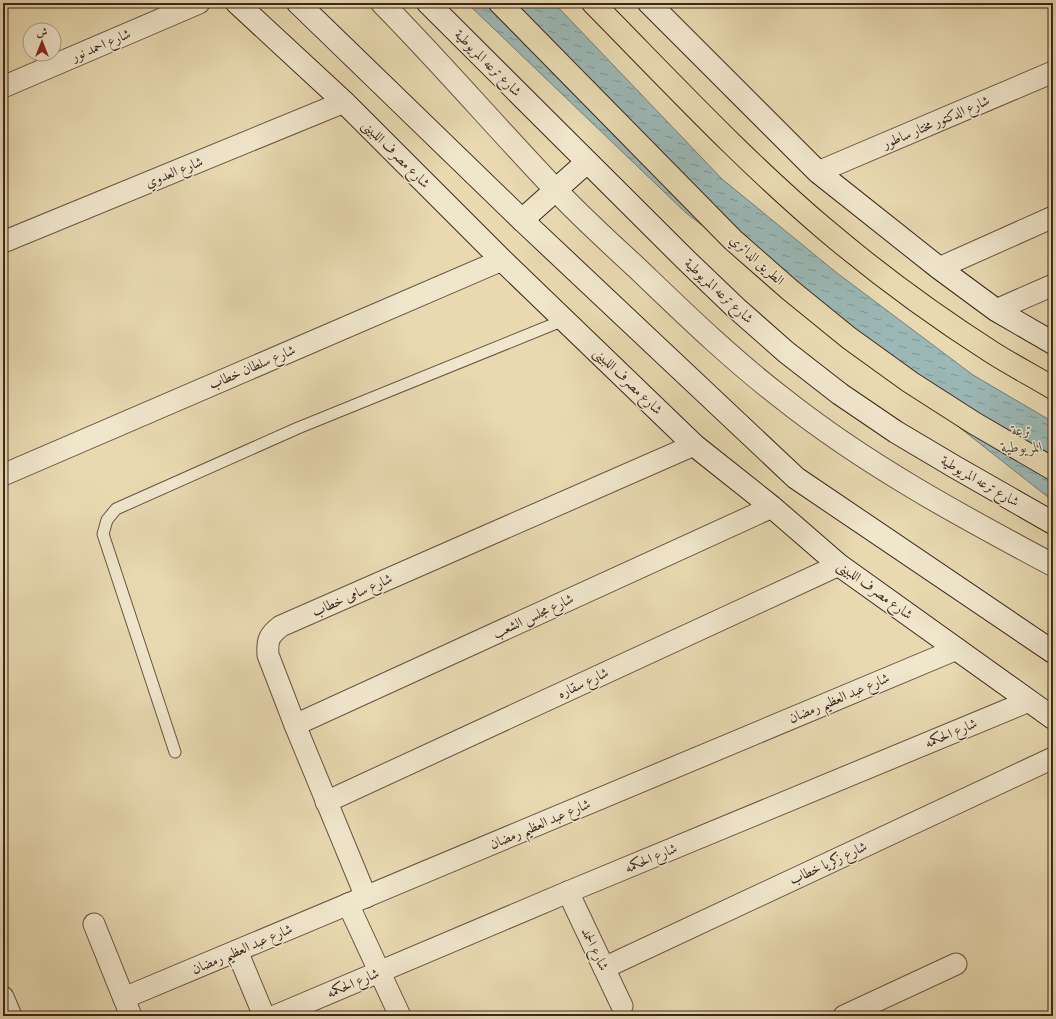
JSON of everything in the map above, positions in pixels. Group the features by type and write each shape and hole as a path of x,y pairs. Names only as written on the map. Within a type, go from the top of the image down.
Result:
{"highway":[{"name":"الطريق الدائري","path":"500,3 728,234 790,290 849,338 910,382 974,423 1053,469"},
{"path":"593,3 731,143 775,185 827,231 936,315 994,353 1053,388"}],"main road":[{"name":"شارع مصرف اللبينى","path":"237,3 344,102 502,260 694,445 772,507 839,564 1053,718"},
{"path":"298,3 522,220 796,478 1053,652"},
{"path":"382,3 416,37 555,190 714,341 783,399 820,427 898,478 964,518 1053,565"},
{"name":"شارع ترعه المريوطية","path":"428,3 735,307 786,352 840,394 896,432 1053,523"},
{"path":"649,3 818,172 939,268 996,310 1053,343"},
{"path":"522,220 587,162"}],"street":[{"name":"شارع احمد نور","path":"3,87 199,3"},
{"name":"شارع الدكتور مختار ساطور","path":"818,172 1053,72"},
{"name":"شارع العدوي","path":"3,242 344,102"},
{"path":"939,268 1053,217"},
{"name":"شارع سلطان خطاب","path":"3,475 502,260"},
{"path":"996,310 1053,285"},
{"name":"شارع سامى خطاب","path":"400,1016 379,972 326,802 268,655 267,644 272,633 280,626 694,445"},
{"name":"شارع مجلس الشعب","path":"295,725 772,507"},
{"name":"شارع سقاره","path":"326,802 839,564"},
{"name":"شارع عبد العظيم رمضان","path":"128,1007 237,951 957,649"},
{"name":"شارع الحكمه","path":"275,1016 568,892 1029,701"},
{"name":"شارع زكريا خطاب","path":"604,968 1053,758"},
{"name":"شارع الحمد","path":"568,892 622,1006"},
{"path":"94,924 128,1007"},
{"path":"237,951 264,1016"},
{"path":"844,1016 956,964"},
{"path":"3,998 11,1016"}],"lane":[{"path":"175,752 103,534 107,520 116,509 298,428 564,320"}],"water":[{"name":"ترعة المريوطية","path":"467,3 554,3 722,179 837,273 973,375 1053,422 1053,501 685,212"}]}
